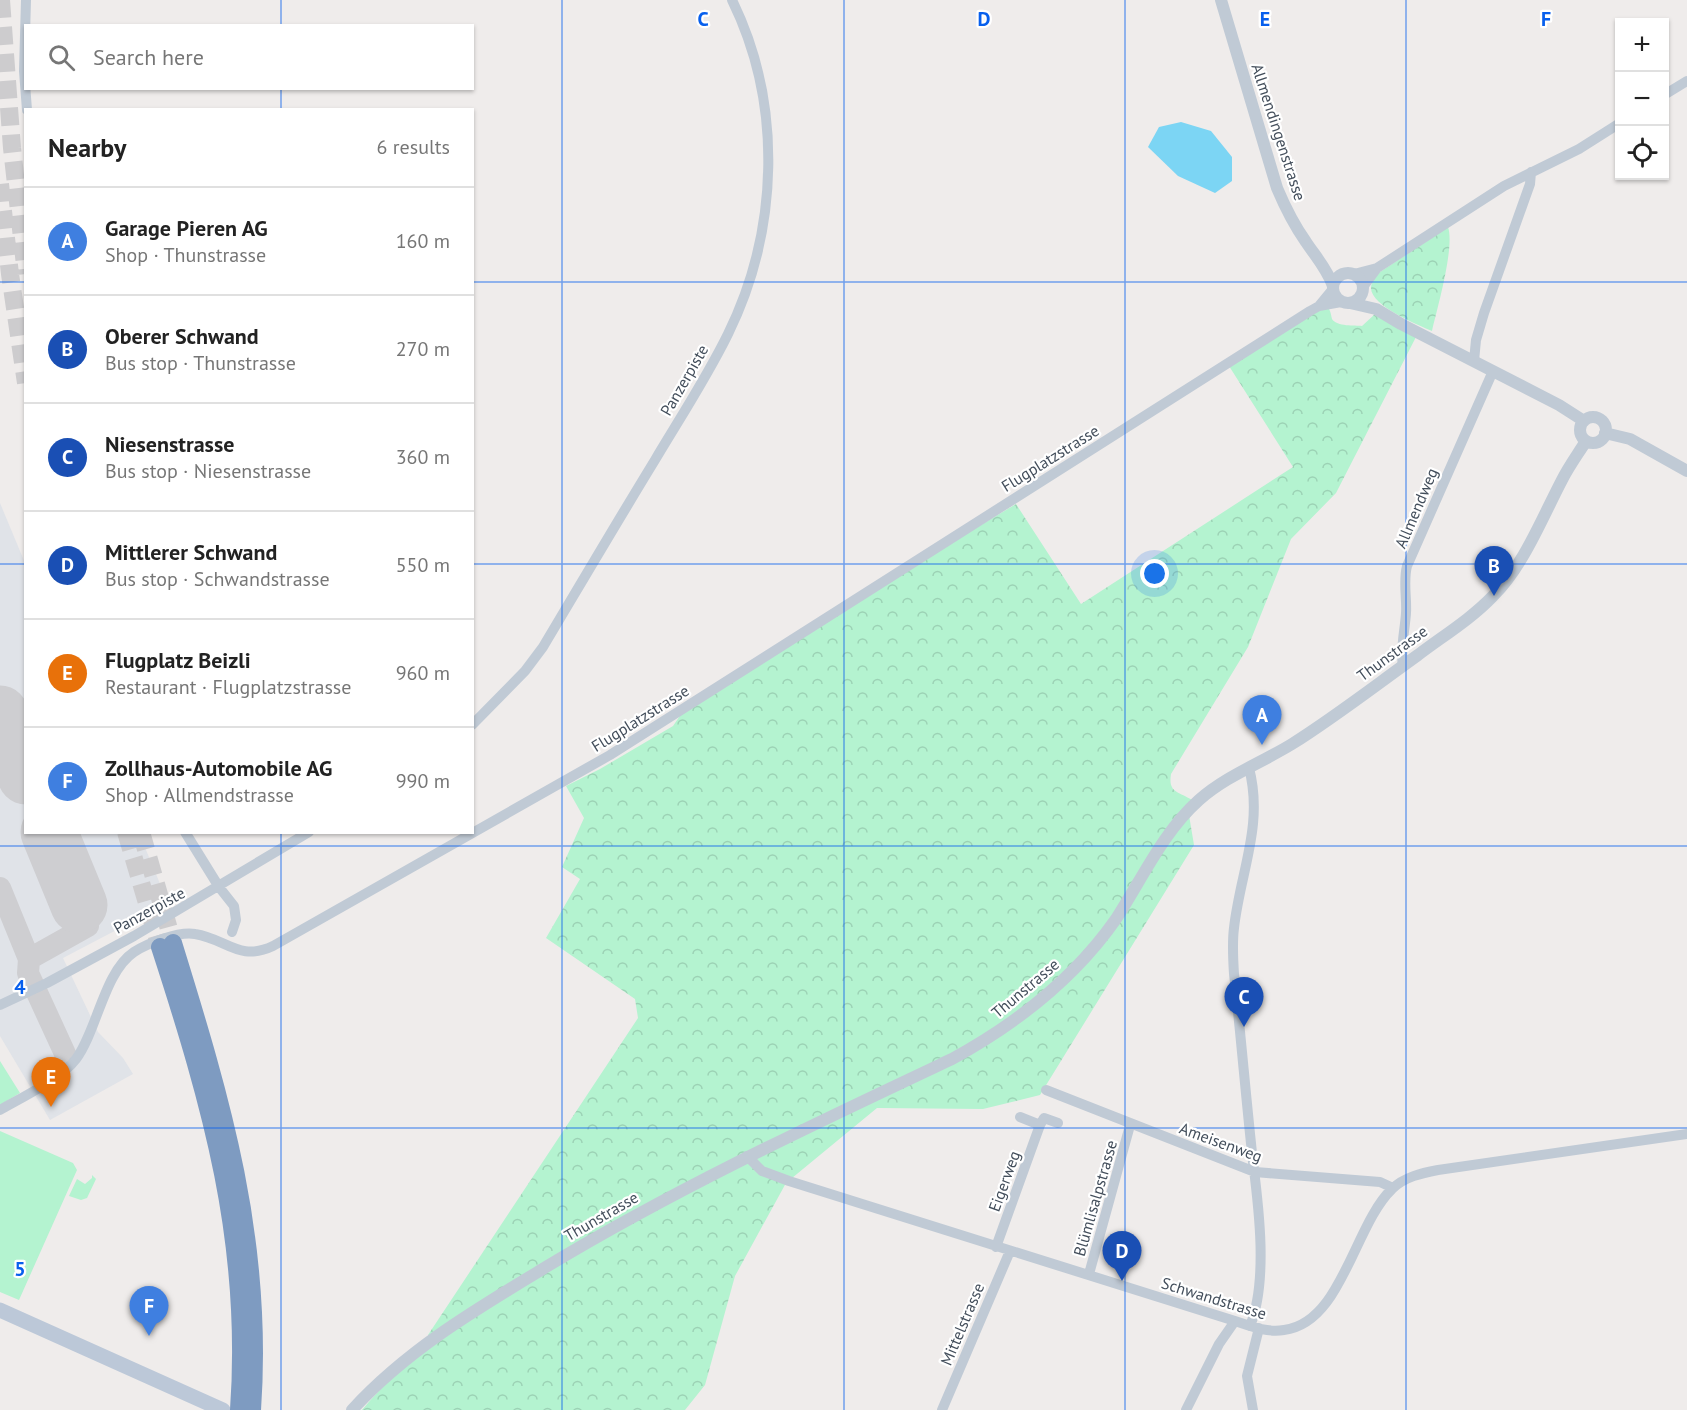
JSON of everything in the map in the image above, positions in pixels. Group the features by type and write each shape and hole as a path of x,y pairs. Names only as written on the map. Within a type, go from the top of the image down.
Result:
{"highway":[{"path":"239,1410 240,1305 236,1250 226,1185 208,1102 167,945 215,1079 240,1191 253,1295 252,1410"}],"main road":[{"path":"0,1310 223,1410"}],"street":[{"path":"25,24 26,0"},
{"name":"Panzerpiste","path":"474,723 514,684 543,647 702,381 728,334 745,295 759,248 766,210 768,146 766,117 757,69 750,43 732,0"},
{"name":"Allmendingenstrasse","path":"1221,0 1277,188 1299,231 1323,265 1333,287"},
{"path":"1669,92 1687,81"},
{"path":"25,90 27,108"},
{"path":"1584,421 1569,410 1376,309 1346,303 1335,297 1333,287 1336,279 1377,268 1504,186 1579,149 1615,126"},
{"path":"1474,362 1479,328 1532,172"},
{"path":"1323,265 1360,279 1363,290 1376,309"},
{"path":"1346,303 1359,298 1377,268"},
{"name":"Flugplatzstrasse","path":"474,832 610,755 1319,306 1333,287"},
{"name":"Flugplatzstrasse","path":"1319,306 1346,303"},
{"name":"Allmendweg","path":"1403,666 1407,566 1493,371"},
{"path":"1590,418 1598,419 1604,425 1605,433 1598,442 1586,441 1582,438 1580,430 1584,421 1590,418"},
{"path":"1605,433 1630,439 1687,471"},
{"name":"Thunstrasse","path":"352,1410 410,1356 464,1317 615,1226 747,1156 952,1059 983,1042 1023,1014 1070,973 1109,927 1185,814 1212,790 1308,733 1403,666 1473,613 1497,591 1521,557 1569,465 1586,441"},
{"path":"1248,768 1252,794 1253,832 1236,911 1233,953 1255,1172 1260,1268 1255,1327 1247,1376 1253,1410"},
{"path":"186,834 219,887 234,906 236,920 232,932"},
{"name":"Panzerpiste","path":"0,1005 47,983 134,936 306,834"},
{"name":"Flugplatzstrasse","path":"0,1110 61,1073 75,1060 117,971 127,958 141,948 188,933 208,937 244,952 258,952 273,946 471,834"},
{"path":"134,936 141,948"},
{"name":"Ameisenweg","path":"1046,1090 1255,1172 1380,1182 1393,1188"},
{"path":"1020,1117 1040,1125 1044,1118 1058,1123"},
{"name":"Eigerweg","path":"996,1246 1040,1125"},
{"name":"Blümlisalpstrasse","path":"1089,1274 1129,1129"},
{"name":"Schwandstrasse","path":"747,1156 757,1167 768,1174 1235,1321 1277,1331 1303,1324 1319,1311 1336,1285 1375,1210 1393,1188 1405,1180 1426,1172 1687,1134"},
{"name":"Mittelstrasse","path":"942,1410 1010,1251"},
{"path":"1186,1410 1219,1344 1235,1321"}],"shaded area":[{"path":"0,503 24,561 24,834 139,834 168,903 63,958 98,1032 123,1058 133,1074 50,1120 0,1036"}],"green space":[{"path":"1448,227 1450,236 1447,263 1432,331 1387,308 1373,295 1371,286 1380,272"},
{"path":"1323,308 1329,309 1334,322 1362,326 1375,314 1416,337 1336,493 1291,539 1248,647 1171,774 1170,780 1173,788 1192,800 1188,809 1194,845 1040,1095 983,1109 877,1108 786,1183 735,1276 705,1385 685,1410 362,1410 395,1375 433,1346 428,1335 638,1018 635,999 546,938 580,879 562,867 584,818 566,786 600,769 673,726 692,698 1016,504 1081,604 1293,467 1229,366"},
{"path":"0,1061 20,1093 0,1105"},
{"path":"0,1131 73,1163 77,1170 19,1300 0,1292"},
{"path":"92,1175 96,1179 87,1198 81,1200 69,1196 77,1179 85,1184 92,1178"}],"water":[{"path":"1181,122 1211,131 1232,157 1232,181 1215,193 1178,176 1148,147 1159,127"}],"taxiway":[{"path":"0,888 29,959 28,973 67,1058"},
{"path":"29,959 88,926 79,905"}],"runway":[{"path":"0,714 24,771"},
{"path":"50,834 79,905"}],"tunnel":[{"path":"1,0 12,148 24,256"},
{"path":"0,184 24,369"},
{"path":"127,834 160,947"},
{"path":"142,834 173,943"}],"place":[{"name":"Oberer Schwand","path":"1494,596"},
{"name":"Garage Pieren AG","path":"1262,745"},
{"name":"Niesenstrasse","path":"1244,1027"},
{"name":"Flugplatz Beizli","path":"51,1107"},
{"name":"Mittlerer Schwand","path":"1122,1281"},
{"name":"Zollhaus-Automobile AG","path":"149,1336"}]}
